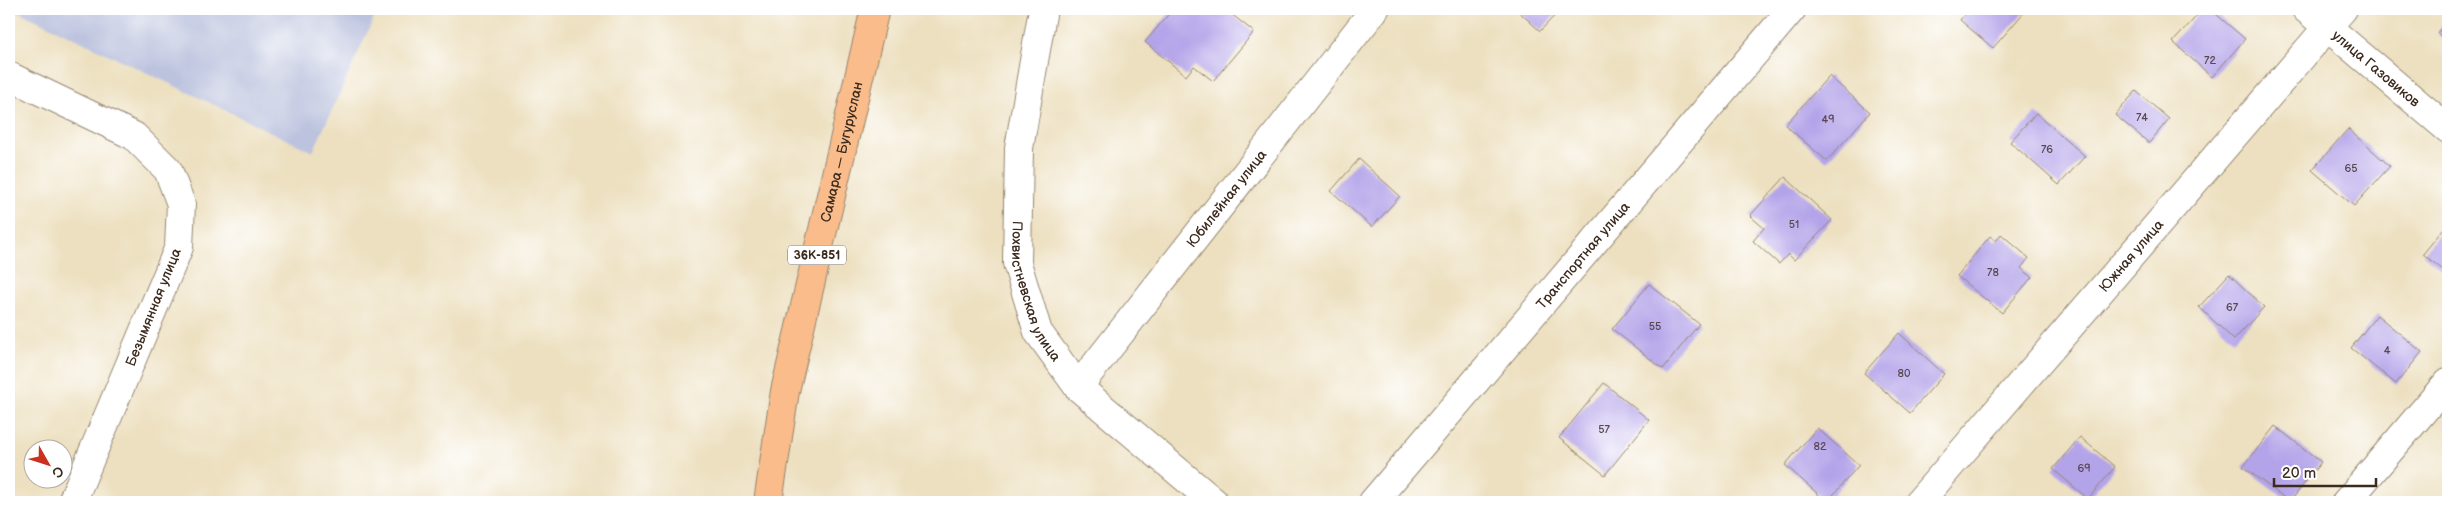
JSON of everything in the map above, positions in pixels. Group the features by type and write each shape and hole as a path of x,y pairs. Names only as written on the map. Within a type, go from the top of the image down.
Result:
{"main road":[{"name":"Самара — Бугуруслан","path":"768,502 785,391 875,9"}],"street":[{"name":"Похвистневская улица","path":"1043,9 1019,148 1017,263 1038,332 1078,387 1214,502"},
{"name":"Юбилейная улица","path":"1078,387 1375,9"},
{"name":"Транспортная улица","path":"1374,502 1792,9"},
{"name":"улица Газовиков","path":"2306,9 2335,18 2448,129"},
{"name":"Южная улица","path":"1919,502 2335,18"},
{"name":"Безымянная улица","path":"9,76 134,136 168,170 181,204 180,248 72,502"},
{"path":"2346,502 2448,382"}],"shaded area":[{"path":"13,9 378,9 313,152"}],"building":[{"path":"1173,9 1225,9 1254,32 1213,81 1194,66 1186,76 1145,42"},
{"path":"1516,9 1561,9 1540,31"},
{"path":"1969,9 2027,9 1993,48 1960,20"},
{"path":"2203,9 2210,9 2245,39 2212,77 2173,42"},
{"path":"2448,19 2448,43 2437,33"},
{"path":"1829,76 1870,112 1827,161 1785,125"},
{"path":"2136,91 2169,119 2149,143 2115,115"},
{"path":"2036,113 2085,156 2059,185 2010,142"},
{"path":"2348,129 2390,166 2354,206 2312,170"},
{"path":"1359,159 1400,196 1372,227 1331,191"},
{"path":"1785,177 1832,220 1794,260 1788,254 1779,264 1753,241 1764,228 1750,216"},
{"path":"2448,223 2448,266 2443,270 2423,254"},
{"path":"2001,234 2029,258 2021,268 2032,277 2002,313 1957,276 1990,236 1996,241"},
{"path":"2229,274 2264,307 2234,340 2199,307"},
{"path":"1649,284 1699,324 1663,369 1612,329"},
{"path":"2377,315 2422,352 2396,384 2351,348"},
{"path":"1899,333 1944,374 1910,413 1864,373"},
{"path":"1604,383 1649,420 1605,475 1559,438"},
{"path":"2275,426 2321,462 2290,502 2243,467"},
{"path":"1817,428 1859,465 1827,502 1785,465"},
{"path":"2080,437 2115,467 2088,499 2053,469"}]}
